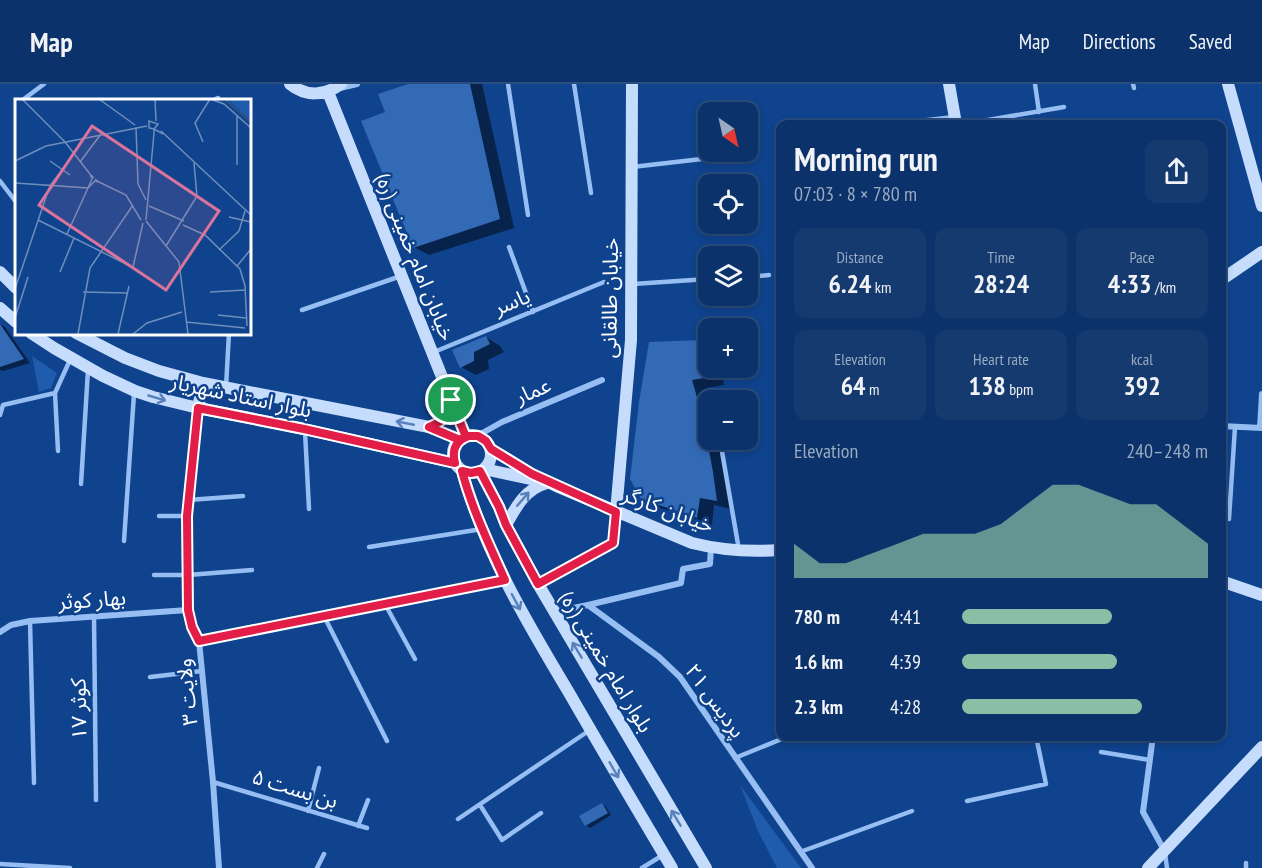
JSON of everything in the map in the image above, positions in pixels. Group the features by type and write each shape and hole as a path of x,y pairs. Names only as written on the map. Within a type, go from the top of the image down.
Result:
{"main road":[{"path":"290,84 296,89 309,93 321,94 334,88"},
{"name":"خیابان طالقانی","path":"616,512 631,340 632,84"},
{"path":"949,84 955,120"},
{"path":"1228,84 1257,166 1262,206"},
{"name":"خیابان امام خمینی (ره)","path":"334,88 401,276 468,438"},
{"path":"1226,277 1262,252"},
{"path":"0,272 15,285"},
{"path":"0,308 15,321"},
{"name":"بلوار استاد شهریار","path":"33,334 88,368 135,391 170,402 304,429 459,467"},
{"name":"بلوار استاد شهریار","path":"91,336 125,358 159,371 203,383 429,427 468,438"},
{"path":"198,408 203,383"},
{"path":"429,427 446,417 451,400"},
{"path":"548,483 491,449 486,441 468,438 455,446 453,455 505,580 528,624 672,868"},
{"path":"459,467 471,473 482,470 491,458 491,449"},
{"path":"482,470 548,483"},
{"name":"بلوار امام خمینی (ره)","path":"482,470 506,525 538,584 706,868"},
{"path":"506,525 522,499 536,487 548,483"},
{"name":"خیابان کارگر","path":"548,483 692,543 739,550 776,550"},
{"path":"1226,583 1262,595"},
{"path":"1148,868 1262,747"}],"street":[{"path":"334,88 357,84"},
{"name":"عمار","path":"468,438 602,380"},
{"path":"1226,426 1261,428 1262,393"},
{"name":"ولایت ۳","path":"198,408 187,516 188,610 192,627 199,641 219,868"},
{"path":"538,584 613,543 616,512"},
{"path":"554,612 681,583 683,569 710,564 711,547"},
{"path":"199,641 505,580"},
{"name":"پردیس ۲۱","path":"588,605 659,657 680,677 812,868"},
{"name":"بهار کوثر","path":"0,632 10,625 30,621 188,610"},
{"path":"1152,741 1143,812 1165,850"}],"lane":[{"path":"24,99 44,84"},
{"path":"508,84 528,215"},
{"path":"574,84 591,193"},
{"path":"1035,84 1039,112"},
{"path":"990,120 1064,107"},
{"path":"632,167 698,159"},
{"path":"0,181 15,201"},
{"path":"509,247 533,312"},
{"path":"758,276 769,275"},
{"path":"302,310 401,276"},
{"path":"631,284 698,280"},
{"name":"یاسر","path":"432,353 604,282"},
{"path":"226,388 229,334"},
{"path":"58,451 55,393 71,358"},
{"path":"81,484 88,368"},
{"path":"124,541 135,391"},
{"path":"0,415 3,405 55,393"},
{"path":"1229,519 1234,427"},
{"path":"304,429 309,509"},
{"path":"722,450 739,550"},
{"path":"188,500 243,496"},
{"path":"159,516 187,516"},
{"path":"369,548 482,529"},
{"path":"154,575 252,570"},
{"path":"385,604 415,659"},
{"path":"324,616 387,741"},
{"name":"کوثر ۱۷","path":"94,617 96,800"},
{"path":"30,621 34,783"},
{"path":"150,677 202,671"},
{"path":"458,819 590,730"},
{"path":"735,758 777,741"},
{"path":"967,801 1046,784 1037,741"},
{"path":"1101,752 1150,760"},
{"path":"308,811 319,768"},
{"name":"بن بست ۵","path":"213,782 367,828"},
{"path":"358,826 368,800"},
{"path":"480,805 502,840 541,813"},
{"path":"800,852 912,811"},
{"path":"1165,850 1167,868"},
{"path":"318,868 324,854"},
{"path":"642,868 664,855"},
{"path":"0,864 70,868"}],"shaded area":[{"path":"32,356 57,373 51,388 39,392"},
{"path":"740,785 801,868 777,868 758,831"}],"building":[{"path":"408,84 470,84 500,219 413,248 361,121 385,112 378,94"},
{"path":"0,324 24,359 0,367"},
{"path":"486,336 490,344 474,352 474,361 460,368 452,350"},
{"path":"698,340 698,378 704,378 692,380 698,401 698,450 709,450 717,501 700,498 697,518 641,499 630,479 649,342"},
{"path":"602,803 608,813 585,826 579,816"}],"route":[{"path":"451,400 446,417 429,427 460,440 461,439 469,436 478,436 486,441 491,449 532,474 616,512 613,543 538,584 480,471 471,473 462,471 482,529 505,580 199,641 192,627 188,610 187,516 198,408 455,463 453,455 455,446 461,439 466,437 451,400"}]}
